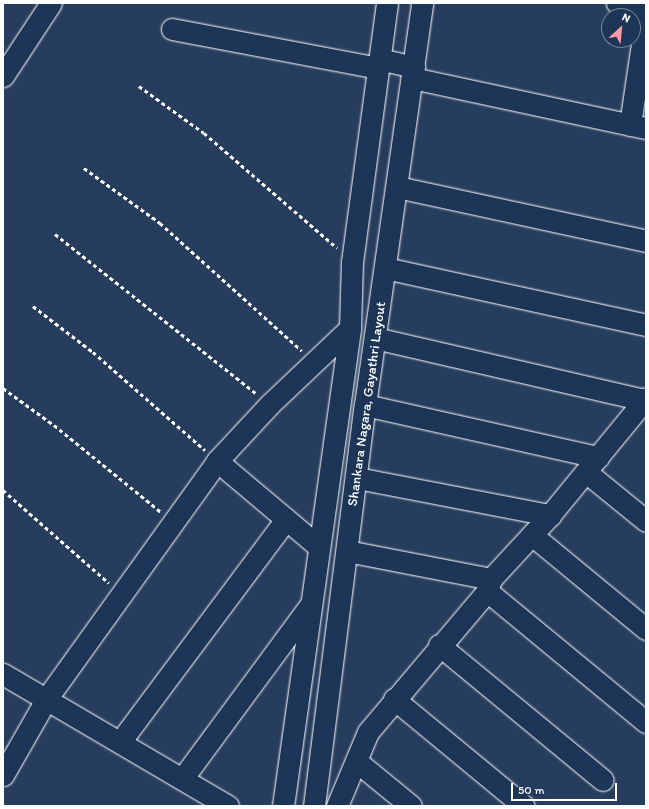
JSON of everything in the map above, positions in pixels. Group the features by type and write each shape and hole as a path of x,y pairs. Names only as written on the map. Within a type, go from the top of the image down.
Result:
{"street":[{"path":"3,76 52,3"},
{"path":"283,806 350,328 352,262 387,3"},
{"name":"Shankara Nagara, Gayathri Layout","path":"314,806 357,478 365,405 422,3"},
{"path":"617,3 646,10"},
{"path":"172,29 379,64 638,127 646,16"},
{"path":"397,187 646,241"},
{"path":"385,268 646,325"},
{"path":"3,775 47,698 217,461 270,404 350,328"},
{"path":"338,806 368,732 439,644 550,515 645,399 375,338"},
{"path":"365,405 592,464 646,521"},
{"path":"217,461 319,547"},
{"path":"357,478 550,515"},
{"path":"120,742 286,519"},
{"path":"532,535 646,629"},
{"path":"347,551 489,585 646,722"},
{"path":"182,779 311,605"},
{"path":"439,644 603,780"},
{"path":"3,674 47,698 228,806"},
{"path":"394,699 524,806"},
{"path":"356,761 411,806"}],"path":[{"path":"139,86 204,133 352,262"},
{"path":"84,168 160,223 314,362"},
{"path":"55,234 270,404"},
{"path":"33,306 93,352 217,461"},
{"path":"3,388 54,425 173,522"},
{"path":"3,490 122,594"}]}
